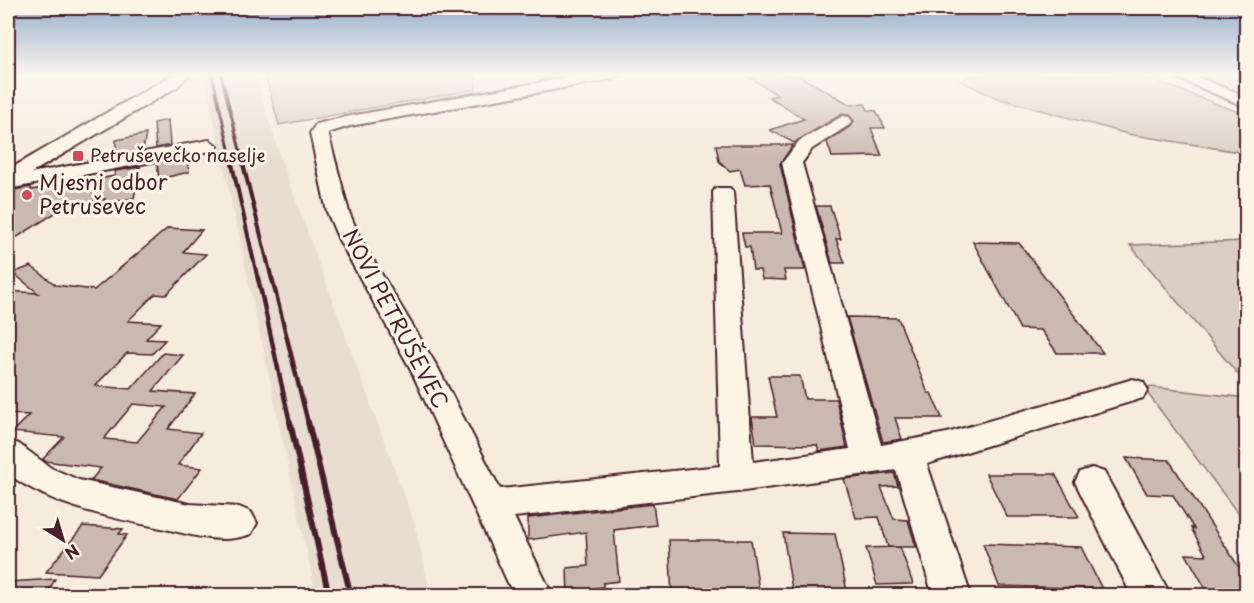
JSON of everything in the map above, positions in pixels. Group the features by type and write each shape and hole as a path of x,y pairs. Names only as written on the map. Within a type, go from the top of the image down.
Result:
{"street":[{"path":"8,180 140,102"},
{"name":"NOVI PETRUŠEVEC","path":"462,102 322,128 319,133 338,212 350,240 424,368 534,596"},
{"path":"843,121 800,150 792,163 869,461"},
{"path":"8,180 209,146"},
{"path":"723,192 737,478"},
{"path":"489,504 737,478 908,455 946,446 1133,390"},
{"path":"8,453 35,475 86,496 213,525 238,523"},
{"path":"908,455 952,596"},
{"path":"1092,482 1152,596"}],"shaded area":[{"path":"210,102 264,102 281,160 414,522 431,595 316,595"},
{"path":"273,102 404,102 279,125"},
{"path":"1012,102 1212,102 1246,115 1246,153 1128,134"},
{"path":"1246,241 1246,384 1130,245"},
{"path":"1142,386 1246,398 1246,524"}],"building":[{"path":"777,102 865,104 868,110 876,111 885,128 871,128 882,156 832,157 827,142 851,126 854,121 849,115 842,114 794,143 770,130 804,119"},
{"path":"168,120 170,145 156,148 154,123"},
{"path":"146,134 143,150 116,155 116,140"},
{"path":"716,145 793,145 780,164 805,270 784,270 786,280 762,279 760,270 753,270 750,247 745,247 742,233 782,233 770,184 745,185 740,169 730,171 719,161"},
{"path":"187,158 189,172 159,179 157,163"},
{"path":"140,167 134,198 103,204 105,199 66,206 8,243 8,191 31,187 31,190 115,176 115,171"},
{"path":"816,206 830,206 841,239 836,239 845,263 832,263"},
{"path":"168,228 202,230 183,252 206,254 166,295 155,294 128,321 161,323 146,339 165,340 152,354 127,353 95,386 131,389 163,353 183,355 153,391 195,394 168,429 201,433 178,465 202,468 178,499 91,480 101,468 43,459 64,437 12,432 29,415 8,414 8,291 38,293 13,273 31,266 56,285 94,290","holes":["133,404 166,407 137,442 104,439"]},
{"path":"973,242 1019,243 1103,353 1057,353 1041,330 1020,329"},
{"path":"847,317 898,318 928,393 931,393 942,418 895,418 902,439 883,442"},
{"path":"768,376 800,376 805,399 836,399 847,447 819,451 817,445 756,444 752,417 777,417"},
{"path":"1126,458 1169,460 1246,578 1246,596 1210,596 1186,554 1206,555 1191,528 1194,529 1173,495 1147,494"},
{"path":"894,473 898,486 881,487 894,519 908,520 916,547 888,547 879,517 856,518 844,479"},
{"path":"986,474 1055,474 1079,517 1007,517"},
{"path":"653,504 656,525 614,530 619,581 603,583 603,587 592,589 592,593 568,596 567,568 588,566 586,532 528,540 528,518"},
{"path":"83,526 123,529 119,534 127,535 98,575 46,572"},
{"path":"783,533 835,534 848,596 793,596"},
{"path":"669,540 751,540 760,596 672,596"},
{"path":"983,544 1081,547 1102,589 999,586"},
{"path":"900,547 913,584 877,585 866,548"},
{"path":"55,579 46,596 8,596 8,582"}],"railway":[{"path":"218,102 233,166"},
{"path":"228,102 244,166"},
{"path":"232,164 258,280"},
{"path":"243,164 272,280"},
{"path":"258,278 290,423"},
{"path":"272,278 308,423"},
{"path":"290,422 329,596"},
{"path":"308,422 351,596"}],"place":[{"name":"Petruševečko naselje","path":"78,156"},
{"name":"Mjesni odbor Petruševec","path":"27,195"}]}
